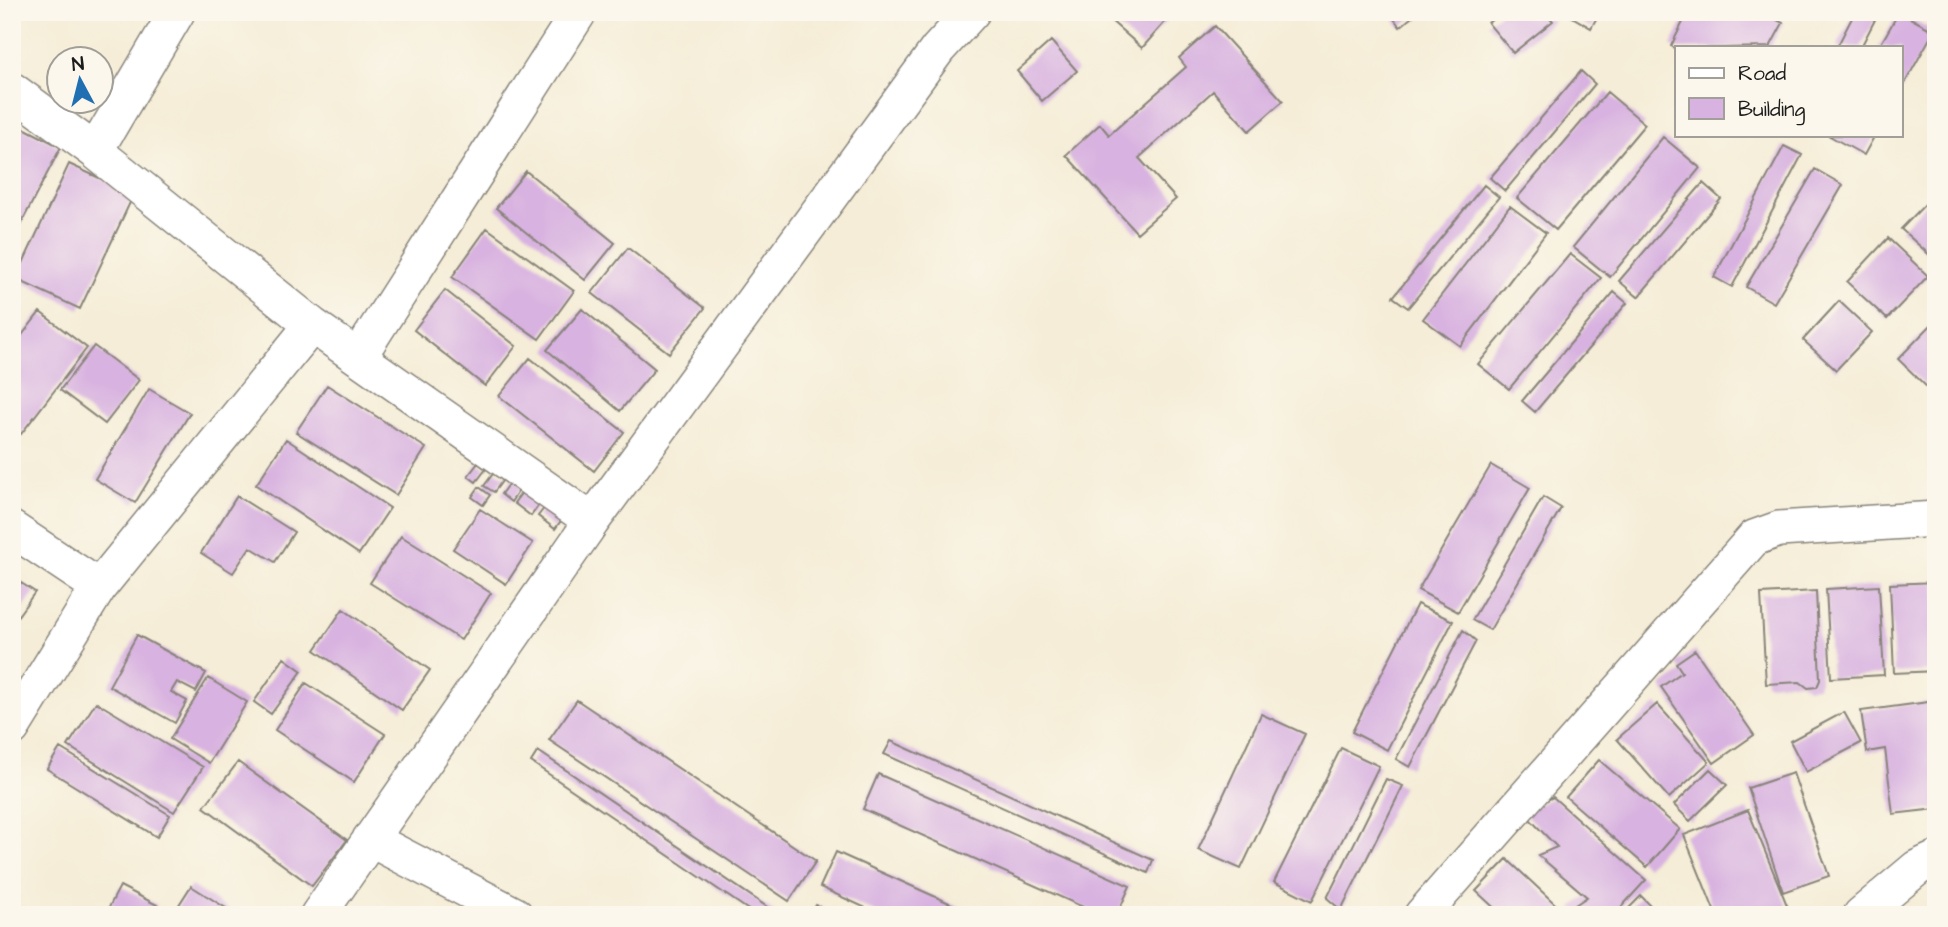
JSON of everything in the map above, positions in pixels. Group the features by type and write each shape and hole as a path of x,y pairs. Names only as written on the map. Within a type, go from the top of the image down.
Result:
{"street":[{"path":"95,151 177,12"},
{"path":"359,356 579,12"},
{"path":"318,915 592,521 938,50 972,12"},
{"path":"12,90 95,151 312,325 592,521"},
{"path":"12,728 99,587 312,325"},
{"path":"1422,915 1754,538 1790,528 1936,519"},
{"path":"12,528 99,587"},
{"path":"370,839 516,915"},
{"path":"1861,915 1917,868 1936,859"}],"building":[{"path":"1101,12 1174,12 1142,48"},
{"path":"1389,12 1418,12 1400,27"},
{"path":"1502,12 1545,12 1553,21 1513,53 1488,23"},
{"path":"1564,12 1600,12 1591,28"},
{"path":"1688,12 1761,12 1783,23 1771,46 1671,46"},
{"path":"1855,12 1879,12 1862,46 1838,46"},
{"path":"1899,12 1934,31 1902,88 1902,46 1880,46"},
{"path":"1215,26 1283,101 1249,131 1213,91 1139,158 1176,199 1137,233 1066,155 1100,124 1109,135 1186,67 1179,58"},
{"path":"1051,41 1077,71 1042,101 1017,71"},
{"path":"1581,71 1595,84 1505,191 1490,178"},
{"path":"1607,92 1645,124 1556,230 1517,198"},
{"path":"12,122 61,147 12,241"},
{"path":"1830,136 1874,136 1864,155"},
{"path":"1663,137 1700,168 1610,277 1573,247"},
{"path":"1784,146 1802,155 1732,287 1714,277"},
{"path":"69,164 134,194 80,309 16,279 12,285 12,272 17,276"},
{"path":"1815,169 1843,185 1774,303 1746,287"},
{"path":"526,171 615,243 585,280 496,208"},
{"path":"1703,183 1721,199 1638,297 1619,281"},
{"path":"1484,185 1499,197 1408,308 1393,297"},
{"path":"1936,193 1936,255 1933,258 1901,229"},
{"path":"1510,206 1546,233 1460,346 1423,319"},
{"path":"487,228 574,291 539,339 452,277"},
{"path":"1888,238 1928,276 1887,319 1847,282"},
{"path":"628,248 705,308 669,353 592,293"},
{"path":"1570,254 1601,278 1509,389 1478,364"},
{"path":"445,290 516,346 485,386 414,330"},
{"path":"1614,292 1627,303 1535,412 1522,401"},
{"path":"1839,301 1872,332 1836,370 1803,340"},
{"path":"582,309 655,369 620,411 547,350"},
{"path":"40,312 87,348 21,434 12,427 12,348"},
{"path":"1936,320 1936,391 1933,393 1898,359"},
{"path":"94,346 139,380 105,424 60,390"},
{"path":"530,358 624,432 594,471 499,396"},
{"path":"327,385 426,448 396,495 296,432"},
{"path":"149,389 190,413 135,503 95,479"},
{"path":"286,439 390,508 359,554 256,485"},
{"path":"478,463 486,469 476,482 468,476"},
{"path":"1491,465 1530,488 1458,612 1418,590"},
{"path":"495,471 505,477 494,492 484,486"},
{"path":"512,479 522,486 511,502 501,494"},
{"path":"479,487 490,495 483,505 472,497"},
{"path":"526,487 543,499 531,516 514,503"},
{"path":"237,496 294,532 275,562 250,547 233,573 201,553"},
{"path":"1543,497 1561,508 1490,630 1472,620"},
{"path":"548,503 565,515 555,529 538,516"},
{"path":"480,509 533,543 506,584 453,549"},
{"path":"401,536 491,593 461,640 370,583"},
{"path":"12,577 35,592 12,624"},
{"path":"1936,582 1936,671 1894,673 1890,584"},
{"path":"1879,586 1884,675 1831,678 1826,589"},
{"path":"1816,591 1820,680 1817,687 1808,688 1800,682 1766,684 1761,594"},
{"path":"1417,604 1453,621 1387,750 1352,732"},
{"path":"343,609 430,670 402,710 315,650"},
{"path":"1463,630 1476,641 1410,767 1396,759"},
{"path":"137,635 206,673 196,692 177,682 171,692 187,701 175,723 109,686"},
{"path":"1695,650 1754,735 1714,763 1661,687 1682,672 1676,663"},
{"path":"284,658 302,671 271,714 254,702"},
{"path":"208,678 247,702 209,763 170,739"},
{"path":"306,683 385,734 354,782 275,730"},
{"path":"577,700 816,861 789,901 549,740"},
{"path":"1936,701 1936,809 1893,814 1885,749 1867,752 1861,711"},
{"path":"96,702 203,767 174,812 68,746"},
{"path":"1657,704 1709,762 1669,798 1617,739"},
{"path":"1844,712 1861,743 1806,772 1790,741"},
{"path":"1261,714 1305,734 1241,869 1198,850"},
{"path":"891,741 1153,860 1148,873 884,754"},
{"path":"60,748 170,815 157,837 47,769"},
{"path":"1341,748 1379,766 1312,901 1274,882"},
{"path":"538,751 779,915 756,915 531,762"},
{"path":"1599,760 1680,829 1647,867 1566,797"},
{"path":"238,762 347,840 312,886 204,807"},
{"path":"1710,769 1727,785 1690,821 1674,805"},
{"path":"1793,773 1829,876 1783,892 1748,788"},
{"path":"878,774 1130,886 1117,915 1101,915 863,809"},
{"path":"1386,779 1403,786 1341,910 1327,898"},
{"path":"1553,797 1646,880 1614,915 1581,915 1572,907 1587,897 1538,855 1557,847 1523,812"},
{"path":"1748,810 1791,915 1716,915 1684,835"},
{"path":"836,852 976,915 881,915 820,887"},
{"path":"1507,859 1567,915 1502,915 1476,891"},
{"path":"120,886 157,905 152,915 105,915"},
{"path":"191,886 237,915 180,915 175,911"},
{"path":"1641,896 1660,915 1622,915"},
{"path":"816,905 838,915 811,915"}]}
